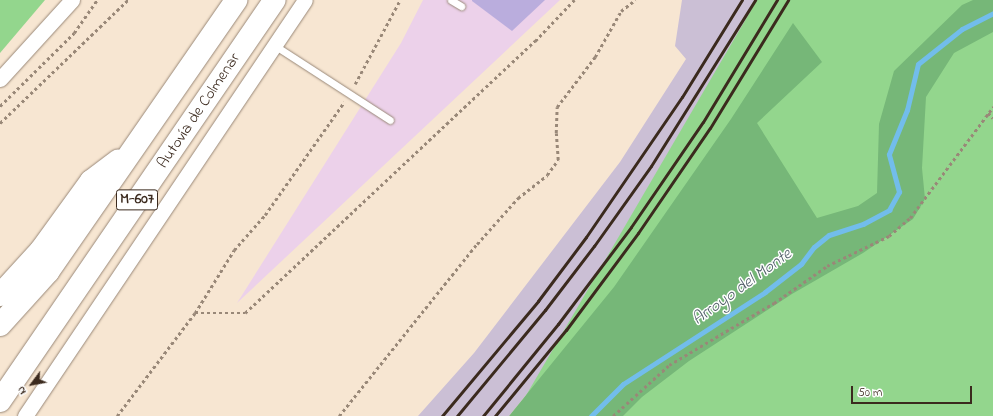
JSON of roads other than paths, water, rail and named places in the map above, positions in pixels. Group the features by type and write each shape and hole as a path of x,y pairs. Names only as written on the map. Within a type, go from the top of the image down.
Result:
{"highway":[{"name":"Autovía de Colmenar","path":"0,325 48,272 236,0"},
{"name":"Autovía de Colmenar","path":"0,401 275,0"},
{"path":"0,295 41,250 91,181 135,148"}],"street":[{"path":"0,79 72,0"},
{"path":"25,416 305,0"}],"lane":[{"path":"451,0 461,6"},
{"path":"274,45 390,120"}],"waterway":[{"name":"Arroyo del Monte","path":"591,416 623,384 765,292 801,264 814,247 829,235 863,224 889,210 899,192 889,154 907,110 918,64 962,29 993,13"}],"railway":[{"path":"442,416 538,301 586,237 682,97 742,0"},
{"path":"457,416 545,310 594,246 651,166 755,0"},
{"path":"483,416 558,324 631,227 703,122 777,0"},
{"path":"495,416 566,330 638,233 710,128 788,0"}]}
